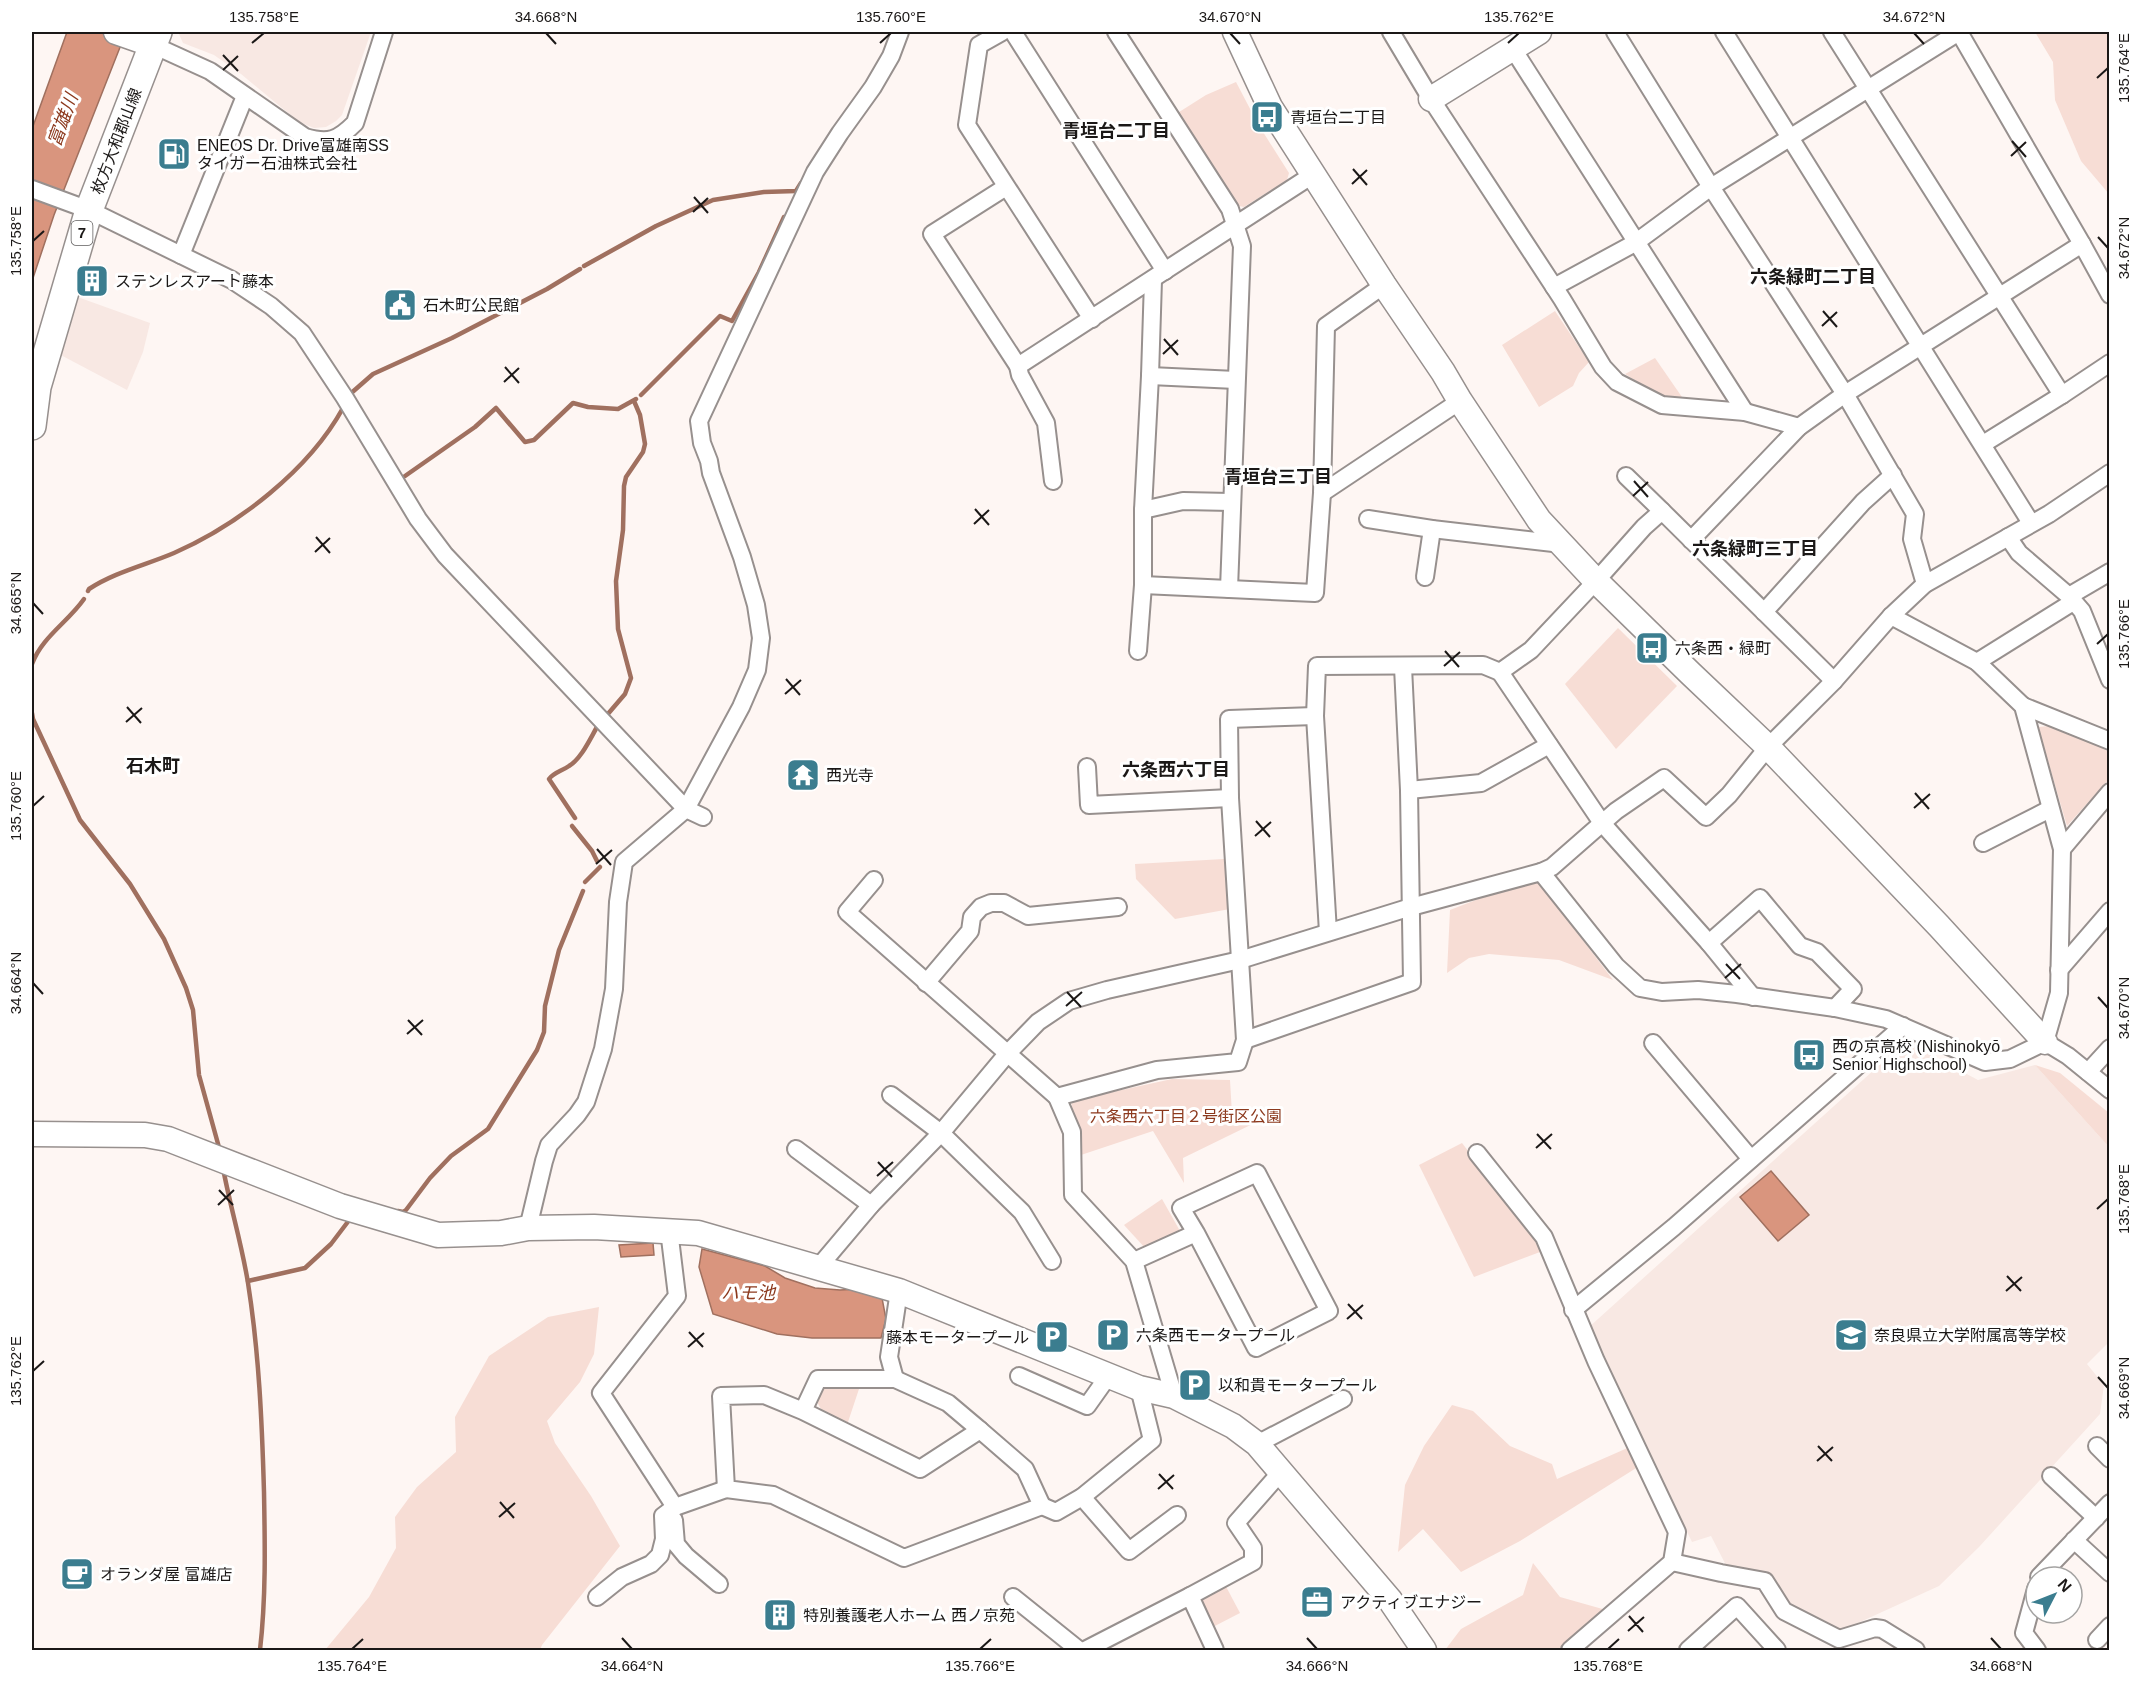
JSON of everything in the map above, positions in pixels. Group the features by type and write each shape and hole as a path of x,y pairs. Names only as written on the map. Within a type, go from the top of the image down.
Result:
{"main road":[{"name":"枚方大和郡山線","path":"32,426 37,387 82,208 151,39"}],"street":[{"path":"116,32 151,39 210,71 305,137 320,141 332,140 344,134 355,123 384,32"},
{"path":"528,1228 549,1144 577,1115 586,1102 603,1049 614,989 618,902 624,862 686,809 741,707 757,670 760,638 753,595 742,557 711,473 710,461 702,443 699,421 815,172 873,87 891,56 900,32"},
{"path":"1002,32 978,45 967,125 1092,319"},
{"path":"1013,32 1159,275 1150,376 1143,510 1143,585 1138,651"},
{"path":"1116,32 1230,209 1242,246 1229,589"},
{"path":"1235,32 1270,107 1539,520 1596,581 1768,747 2045,1041 2109,1090"},
{"path":"1391,32 1431,99 1554,287 1603,367 1617,382 1662,405 1745,412 1799,427"},
{"path":"1431,99 1539,32"},
{"path":"1615,32 1711,187 1845,394 1915,514 1912,539 1925,584"},
{"path":"1724,32 2031,523"},
{"path":"1832,32 2062,395"},
{"path":"1554,287 1635,243 1711,187 1959,32 2082,244 2109,295"},
{"path":"1514,49 1635,243 1745,412"},
{"path":"181,255 245,96"},
{"path":"1018,366 1314,174"},
{"path":"1006,187 932,234 1018,366 1020,375 1046,423 1053,481"},
{"path":"32,189 82,208 232,280 271,306 302,333 345,398 418,519 445,555 686,809 703,817"},
{"path":"1691,540 1799,427 1845,394 2082,244"},
{"path":"1143,585 1316,593 1322,493 1326,326 1384,285"},
{"path":"1983,444 2109,363"},
{"path":"1150,376 1236,380"},
{"path":"1322,493 1460,401"},
{"path":"817,1269 871,1205 941,1133 1007,1054 1038,1022 1069,1001 1107,990 1240,960 1411,907 1541,872 1552,867 1602,823 1664,778 1706,817 1729,795 1768,747 1834,681 1891,616 1925,584 2049,514 2109,473"},
{"path":"1626,476 1834,681"},
{"path":"1764,612 1863,502 1893,476"},
{"path":"1143,510 1183,501 1231,502"},
{"path":"1500,672 1531,650 1644,527 1662,511"},
{"path":"1368,519 1562,544"},
{"path":"1425,577 1432,529"},
{"path":"2008,537 2019,553 2082,611 2104,649 2109,680"},
{"path":"1977,662 2109,572"},
{"path":"1891,616 1977,662 2023,706 2109,741"},
{"path":"1328,932 1316,716 1317,666 1483,665 1500,672 1602,823 1709,943 1753,997"},
{"path":"1245,1040 1412,982 1409,790 1403,667"},
{"path":"1541,872 1616,966 1640,988 1662,992 1698,990 1835,1008 1886,1019 1984,1062 2010,1059 2045,1041 2059,993 2062,849 2023,706"},
{"path":"1057,1097 1158,1070 1238,1062 1245,1040 1230,798 1229,719 1316,716"},
{"path":"1409,790 1481,783 1549,745"},
{"path":"1087,766 1089,805 1230,798"},
{"path":"2062,849 2109,792"},
{"path":"1983,843 2050,808"},
{"path":"874,880 847,912 1057,1097 1072,1132 1073,1195 1134,1261 1174,1396"},
{"path":"1709,943 1760,898 1800,946 1817,952 1853,989 1835,1008"},
{"path":"926,983 970,931 972,917 981,907 991,903 1004,903 1028,916 1118,907"},
{"path":"2059,970 2109,911"},
{"path":"1573,1310 1674,1227 1903,1026"},
{"path":"1653,1043 1751,1159"},
{"path":"2088,1072 2109,1048"},
{"path":"891,1095 941,1133 1022,1212 1052,1261"},
{"path":"32,1134 145,1135 168,1139 340,1206 438,1235 501,1233 528,1228 594,1227 698,1233 899,1291 1140,1388 1174,1396 1233,1426 1257,1444 1390,1600 1419,1648"},
{"path":"796,1149 871,1205"},
{"path":"1477,1153 1544,1237 1573,1310 1677,1532 1672,1562 1570,1650"},
{"path":"1257,1173 1329,1311 1256,1348 1196,1233 1181,1208 1257,1173"},
{"path":"669,1230 677,1296 601,1393 675,1507 676,1544 686,1556 719,1584"},
{"path":"1134,1261 1196,1233"},
{"path":"895,1379 889,1357 899,1291"},
{"path":"1019,1376 1087,1406 1109,1375"},
{"path":"803,1411 818,1379 895,1379 948,1403 1025,1469 1042,1506 1056,1512 1082,1497 1152,1440 1140,1388"},
{"path":"726,1489 721,1396 764,1395 803,1411 920,1469 980,1430"},
{"path":"1257,1444 1343,1400"},
{"path":"2097,1446 2109,1459"},
{"path":"1086,1650 1253,1562 1253,1548 1236,1523 1280,1473"},
{"path":"2050,1476 2096,1518"},
{"path":"597,1597 622,1577 651,1564 660,1555 664,1539 663,1516 675,1507 726,1489 772,1495 904,1558 1042,1506"},
{"path":"1082,1497 1129,1551 1177,1515"},
{"path":"2050,1565 2109,1503"},
{"path":"2074,1540 2109,1573"},
{"path":"1672,1562 1765,1581 1784,1611 1839,1639 1875,1628 1882,1629 1916,1650"},
{"path":"1190,1596 1215,1650"},
{"path":"1013,1597 1078,1650"},
{"path":"1689,1650 1737,1606 1778,1650"},
{"path":"2026,1625 2024,1633 2037,1650"},
{"path":"2097,1641 2109,1626"}],"shaded area":[{"path":"178,32 371,32 342,115 326,127 314,128 299,122 214,55 183,43"},
{"path":"72,295 150,323 143,352 127,390 55,352"},
{"name":"奈良県立大学附属高等学校","path":"1910,1044 1978,1080 2035,1065 2109,1147 2109,1342 2087,1364 2104,1385 2100,1414 1979,1547 1939,1586 1836,1633 1786,1608 1768,1583 1729,1571 1711,1536 1692,1542 1588,1328 1895,1051"}],"green space":[{"path":"2035,32 2109,32 2109,194 2081,161 2055,100 2053,62"},
{"path":"1236,82 1258,124 1289,173 1287,180 1244,207 1234,205 1176,114 1206,95"},
{"path":"1555,311 1589,362 1579,373 1573,386 1539,407 1502,345"},
{"path":"1655,358 1684,400 1660,396 1625,374"},
{"path":"1618,628 1677,686 1616,749 1565,684"},
{"path":"2061,725 2109,752 2109,779 2067,826 2038,727"},
{"path":"1224,859 1230,909 1175,919 1136,879 1135,864"},
{"path":"1535,877 1613,980 1559,960 1489,954 1469,958 1447,973 1450,910"},
{"path":"2035,1065 2060,1073 2109,1113 2109,1147"},
{"name":"六条西六丁目２号街区公園","path":"1172,1079 1230,1080 1232,1114 1275,1113 1183,1158 1184,1183 1153,1131 1081,1155 1071,1101"},
{"path":"1462,1143 1534,1237 1540,1252 1474,1277 1419,1165"},
{"path":"1162,1199 1180,1231 1146,1249 1124,1225"},
{"path":"599,1307 594,1354 580,1382 547,1421 555,1443 591,1496 620,1546 540,1650 325,1650 369,1597 396,1548 395,1517 417,1487 456,1452 455,1417 489,1356 548,1317"},
{"path":"861,1383 847,1425 822,1411 816,1400 824,1388"},
{"path":"1452,1405 1473,1411 1510,1446 1552,1464 1557,1479 1632,1446 1641,1465 1520,1541 1461,1572 1423,1529 1398,1552 1405,1485 1424,1446"},
{"path":"1533,1563 1560,1597 1606,1610 1557,1650 1445,1650 1461,1629 1523,1595"},
{"path":"1222,1579 1240,1613 1209,1629 1195,1594"}],"water":[{"name":"富雄川","path":"67,32 126,32 54,215 32,281 32,129"},
{"path":"1771,1171 1809,1215 1778,1241 1740,1197"},
{"path":"653,1243 654,1255 621,1257 619,1245"},
{"name":"ハモ池","path":"702,1249 765,1266 785,1278 815,1288 859,1289 882,1298 886,1319 881,1338 812,1338 777,1334 713,1314 699,1267"}],"waterway":[{"path":"584,266 656,226 713,200 764,192 796,191 801,183"},
{"path":"641,395 720,316 732,321 759,272 784,217"},
{"path":"349,395 373,374 452,338 547,289 580,269"},
{"path":"405,476 475,427 496,408 525,442 534,440 573,403 588,407 618,409 636,399"},
{"path":"607,715 625,694 631,678 618,629 616,581 623,530 624,486 626,477 643,452 645,444 640,415 634,401"},
{"path":"88,591 109,578 174,553 198,541 247,511 291,474 311,453 329,431 343,408"},
{"path":"32,664 42,646 84,599"},
{"path":"32,713 80,820 130,884 164,939 186,988 193,1010 199,1075 220,1151"},
{"path":"575,818 549,779 577,759 597,727"},
{"path":"572,826 597,861"},
{"path":"585,882 600,867"},
{"path":"398,1211 406,1210 430,1178 451,1156 488,1129 537,1050 544,1032 545,1006 559,950 583,891"},
{"path":"223,1168 243,1254 255,1335 263,1466 265,1552 260,1650"},
{"path":"248,1281 305,1268 331,1244 350,1219"}],"place":[{"name":"青垣台二丁目","path":"1267,117"},
{"name":"ENEOS Dr. Drive富雄南SS タイガー石油株式会社","path":"174,154"},
{"name":"ステンレスアート藤本","path":"92,281"},
{"name":"石木町公民館","path":"400,305"},
{"name":"六条西・緑町","path":"1652,648"},
{"name":"西光寺","path":"803,775"},
{"name":"西の京高校 (Nishinokyō Senior Highschool)","path":"1809,1055"},
{"name":"六条西モータープール","path":"1113,1335"},
{"name":"奈良県立大学附属高等学校","path":"1851,1335"},
{"name":"藤本モータープール","path":"1052,1337"},
{"name":"以和貴モータープール","path":"1195,1385"},
{"name":"オランダ屋 富雄店","path":"77,1574"},
{"name":"アクティブエナジー","path":"1317,1602"},
{"name":"特別養護老人ホーム 西ノ京苑","path":"780,1615"}],"district":[{"name":"青垣台二丁目","path":"1116,131"},
{"name":"六条緑町二丁目","path":"1813,277"},
{"name":"青垣台三丁目","path":"1278,477"},
{"name":"六条緑町三丁目","path":"1755,549"},
{"name":"石木町","path":"153,766"},
{"name":"六条西六丁目","path":"1176,770"}]}
